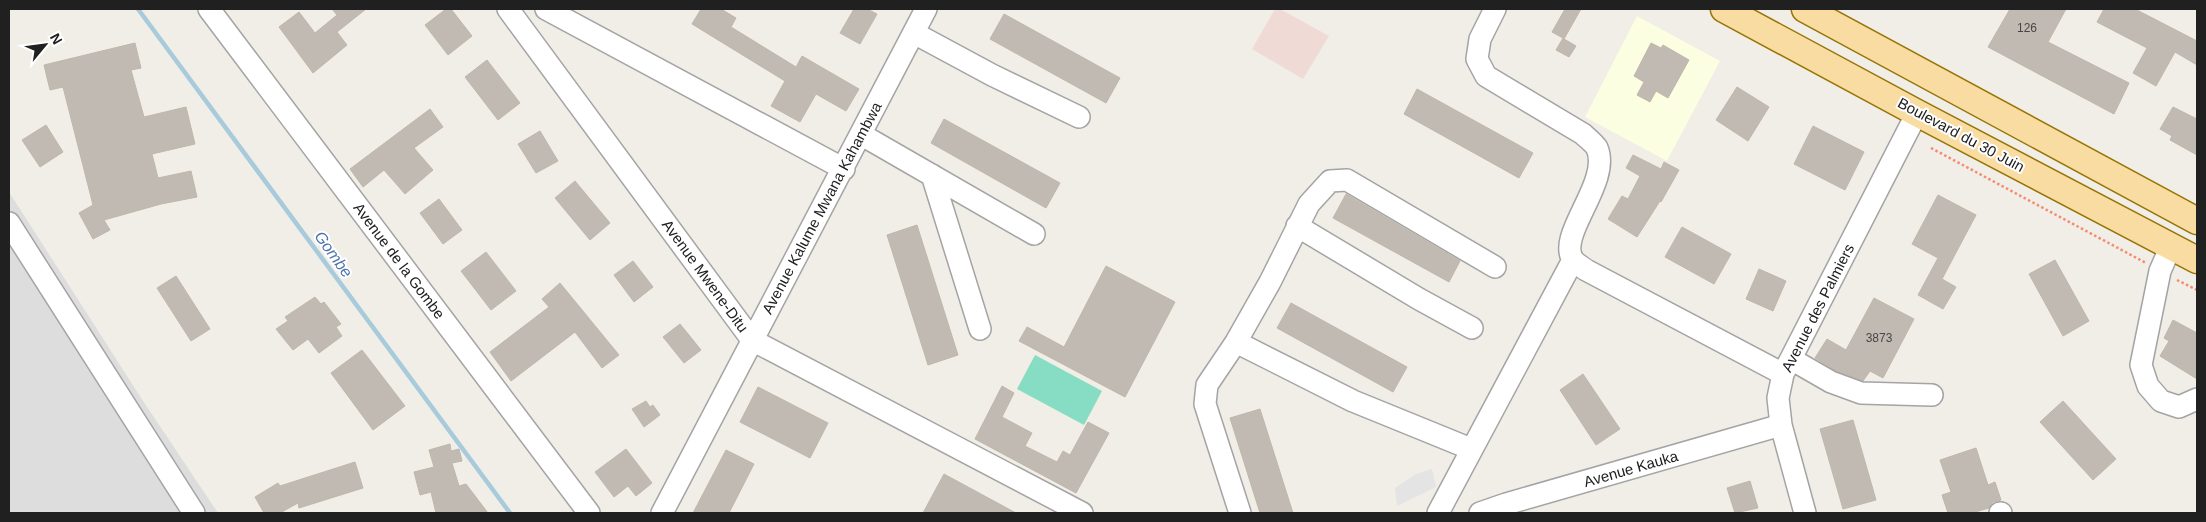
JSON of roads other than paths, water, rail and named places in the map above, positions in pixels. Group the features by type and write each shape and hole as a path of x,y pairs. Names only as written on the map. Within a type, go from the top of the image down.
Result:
{"main road":[{"name":"Boulevard du 30 Juin","path":"1724,9 2197,260"},
{"path":"1805,9 2197,221"},
{"path":"1888,95 1903,62"}],"street":[{"name":"Avenue de la Gombe","path":"208,9 589,513"},
{"name":"Avenue Mwene-Ditu","path":"508,9 752,340 1082,513"},
{"path":"546,9 844,169"},
{"name":"Avenue Kalume Mwana Kahambwa","path":"662,513 862,135 926,9"},
{"path":"1495,9 1480,39 1478,59 1486,76 1583,134 1596,146 1600,161 1598,177 1568,244 1573,260 1586,270 1787,367 1862,392 1932,395"},
{"path":"914,33 992,75 1079,117"},
{"name":"Avenue des Palmiers","path":"1805,513 1781,425 1778,398 1787,367 1917,113"},
{"path":"862,135 1034,234"},
{"path":"932,175 980,329"},
{"path":"1240,513 1205,404 1207,384 1236,342 1270,282 1308,204 1330,181 1347,180 1495,267"},
{"path":"9,223 194,513"},
{"path":"1297,226 1419,299 1472,328"},
{"path":"2171,246 2160,271 2141,365 2148,386 2161,401 2180,407 2197,399"},
{"path":"1438,513 1573,260"},
{"path":"1236,342 1353,401 1471,449"},
{"name":"Avenue Kauka","path":"1480,513 1781,425"}],"waterway":[{"name":"Gombe","path":"138,9 510,513"}]}
